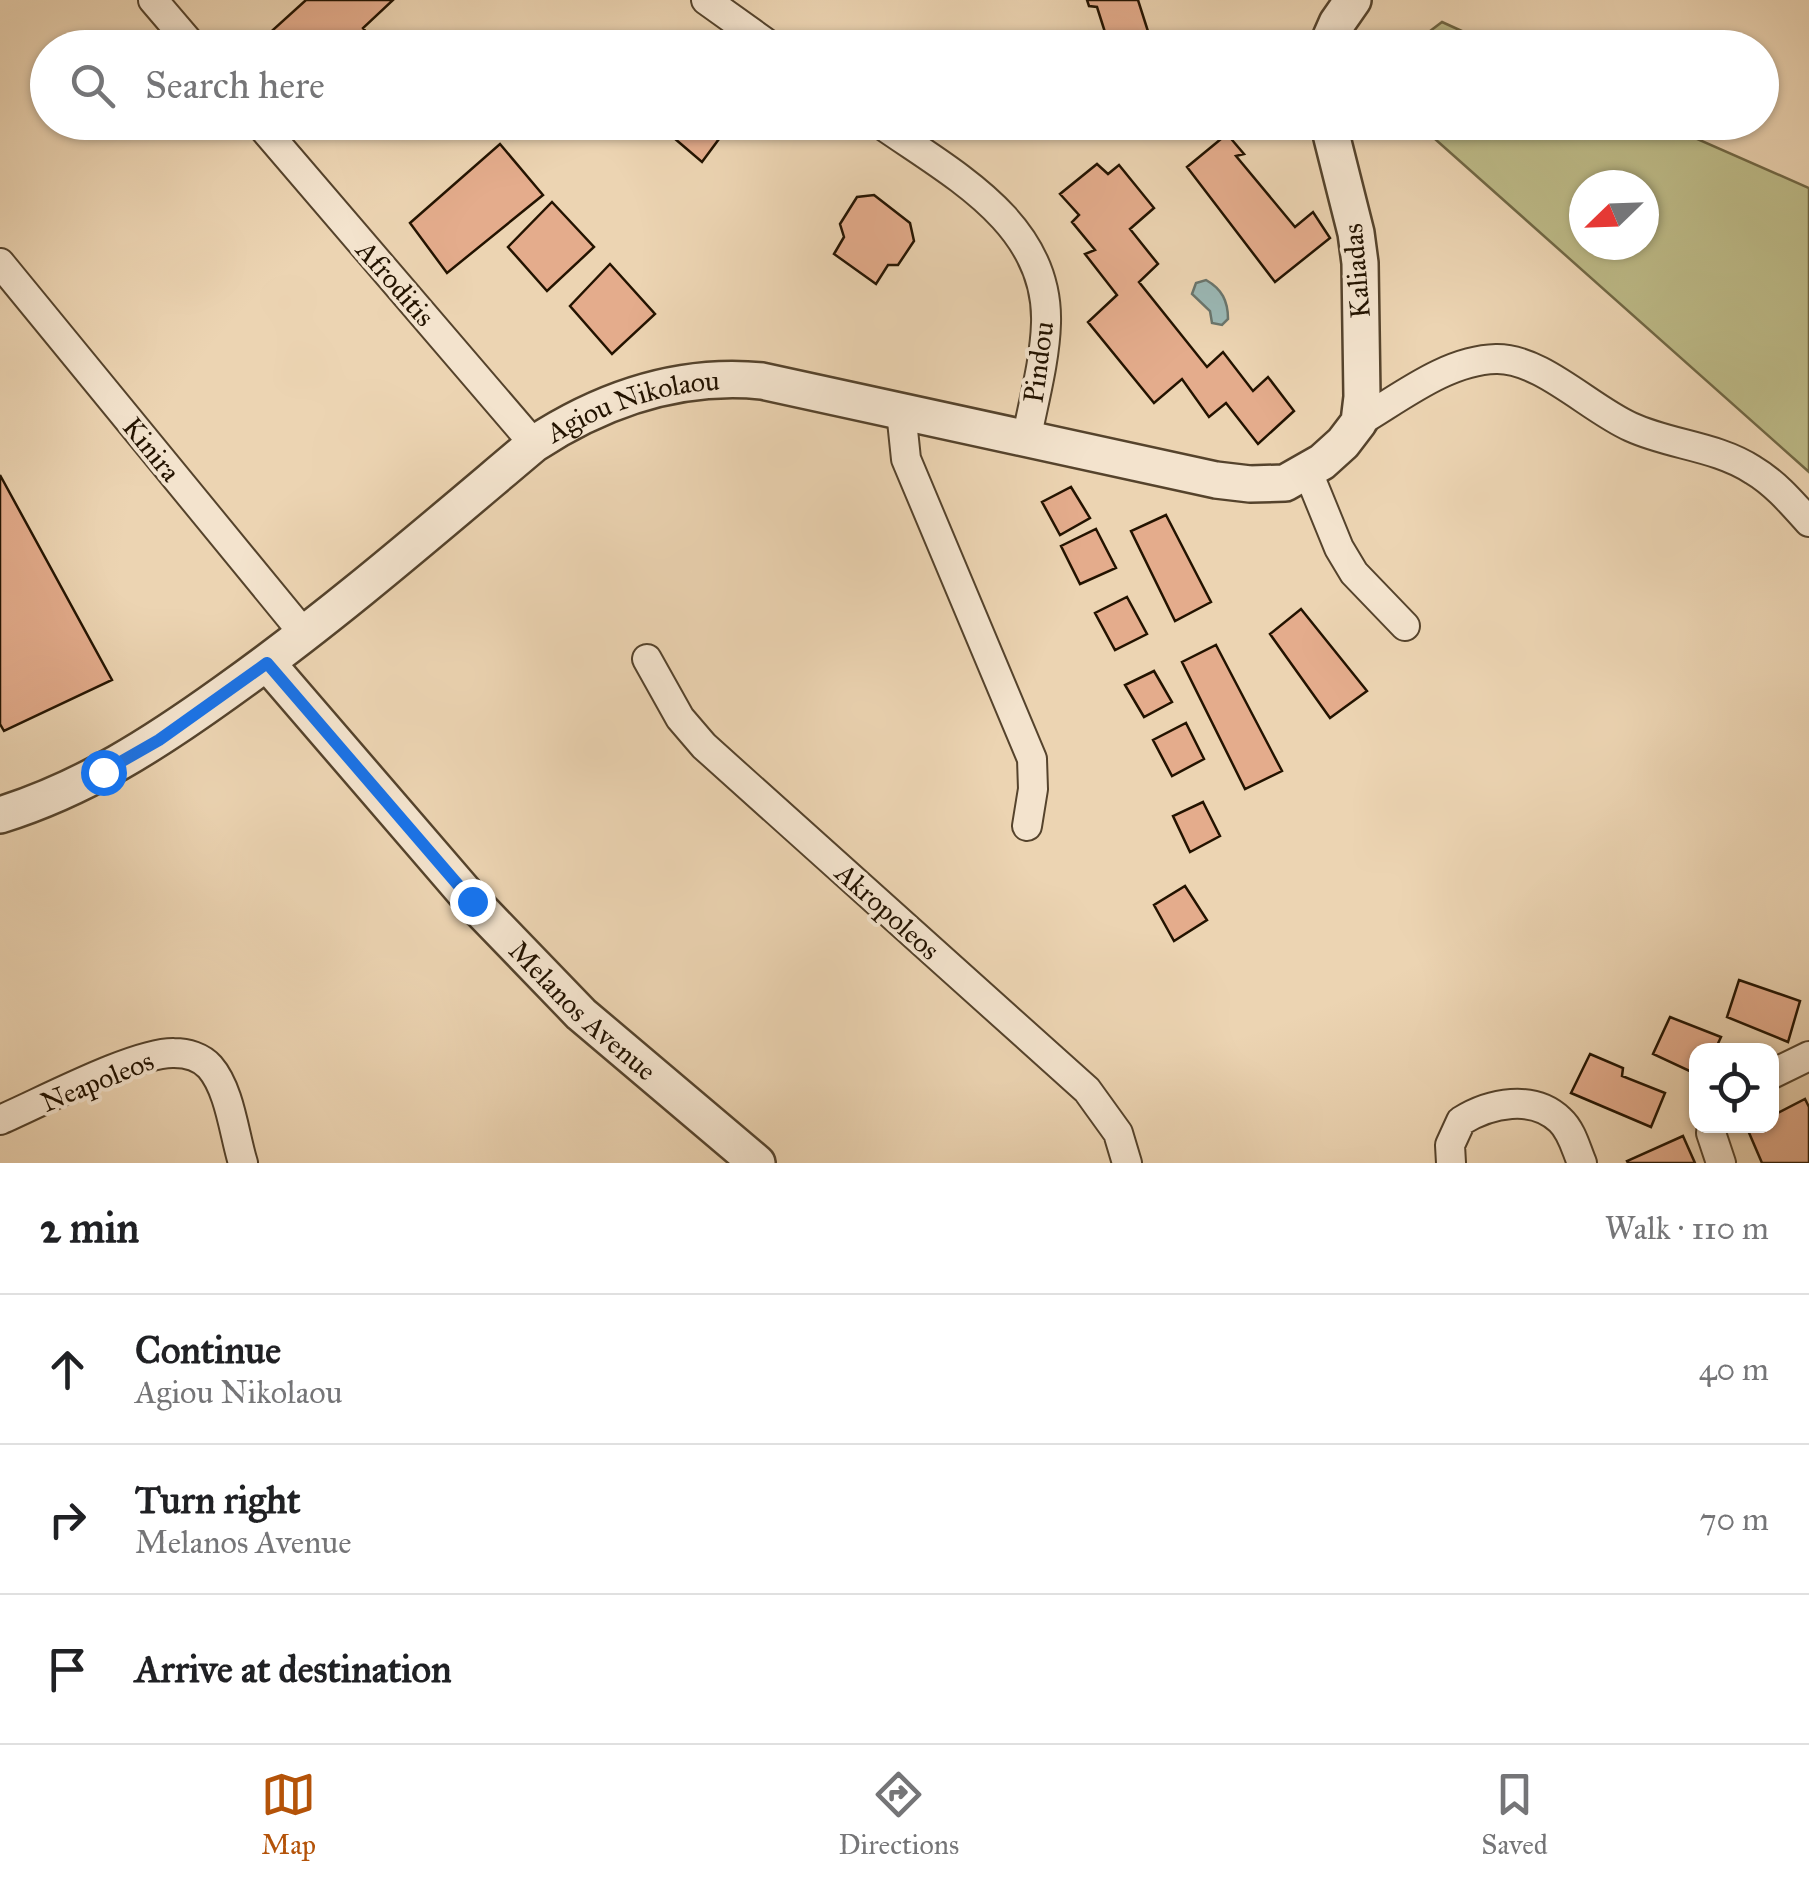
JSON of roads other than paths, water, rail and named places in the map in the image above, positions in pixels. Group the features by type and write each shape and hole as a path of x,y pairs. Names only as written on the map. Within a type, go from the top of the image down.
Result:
{"street":[{"path":"154,0 179,30"},
{"path":"706,0 748,30"},
{"path":"1334,30 1352,0"},
{"name":"Afroditis","path":"273,140 534,444"},
{"name":"Pindou","path":"903,140 996,207 1036,263 1044,290 1046,325 1028,436"},
{"name":"Kaliadas","path":"1333,140 1360,263 1359,422"},
{"name":"Kinira","path":"0,263 305,635"},
{"path":"1359,422 1445,372 1499,359 1518,363 1541,372 1589,405 1631,427 1722,454 1754,470 1785,495 1809,522"},
{"name":"Agiou Nikolaou","path":"0,816 51,798 159,740 305,635 534,444 570,420 608,402 650,389 698,380 762,380 1233,482 1284,482 1308,472 1343,444 1359,422"},
{"path":"901,411 906,459 1032,759 1033,789 1027,826"},
{"path":"1308,472 1339,548 1354,573 1405,626"},
{"name":"Akropoleos","path":"647,659 680,718 704,746 1087,1090 1118,1133 1127,1163"},
{"name":"Melanos Avenue","path":"267,663 464,891 581,1014 742,1159"},
{"name":"Neapoleos","path":"0,1120 146,1056 172,1052 192,1055 210,1068 223,1095 243,1163"},
{"path":"1779,1071 1809,1056"},
{"path":"1451,1163 1450,1144 1461,1121 1499,1106 1517,1104 1546,1110 1562,1121 1582,1163"},
{"path":"1711,1133 1720,1163"}],"water":[{"path":"1206,280 1225,301 1228,319 1222,325 1212,323 1210,311 1192,294 1196,283"}]}
